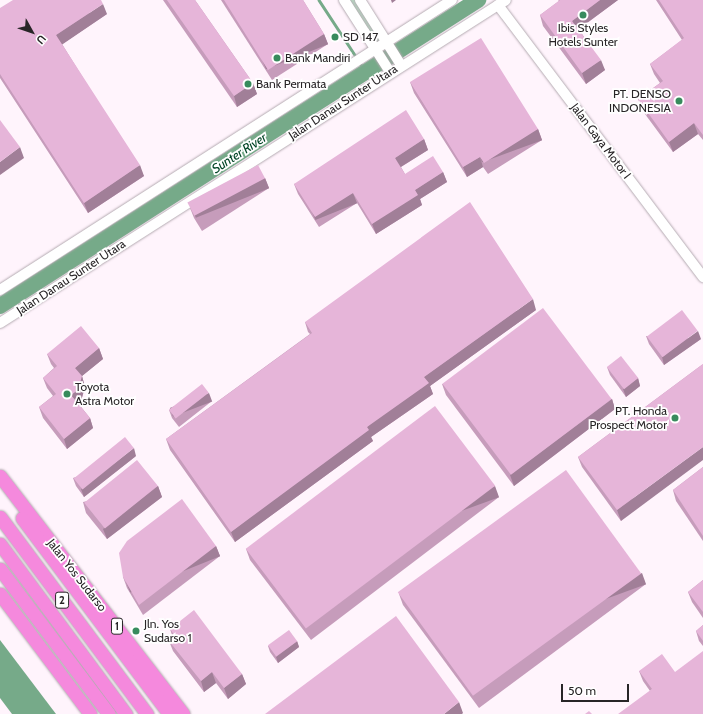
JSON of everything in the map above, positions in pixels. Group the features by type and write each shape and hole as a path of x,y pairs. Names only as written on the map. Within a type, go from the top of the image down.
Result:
{"highway":[{"name":"Jalan Yos Sudarso","path":"0,476 183,714"},
{"path":"0,486 13,493"},
{"path":"0,489 169,714"},
{"name":"2","path":"0,517 147,714"},
{"name":"2","path":"0,544 126,714"},
{"path":"0,569 109,714"},
{"path":"0,594 90,714"}],"main road":[{"path":"344,0 389,69"},
{"path":"360,0 399,62"},
{"path":"0,290 358,60 378,52 452,0"},
{"name":"Jalan Danau Sunter Utara","path":"0,323 399,62 502,2"},
{"name":"Jalan Gaya Motor I","path":"502,2 703,277"}],"shaded area":[{"path":"343,0 360,0 386,42 375,49"},
{"path":"0,640 56,714 12,714 0,698"}],"building":[{"path":"13,0 101,0 103,4 56,35 140,165 84,203 0,74 0,8"},
{"path":"167,0 195,0 253,83 234,96"},
{"path":"224,0 303,0 324,34 268,70"},
{"path":"560,0 600,0 572,21 601,60 582,73 540,15"},
{"name":"PT. DENSO INDONESIA","path":"659,0 703,0 703,135 694,123 669,142 638,99 663,81 650,64 684,38"},
{"path":"481,38 538,129 484,163 480,157 463,167 410,82"},
{"path":"406,110 424,139 395,158 405,174 433,156 443,172 415,190 418,195 372,224 353,193 315,217 294,184"},
{"path":"0,120 20,147 0,162"},
{"path":"258,165 265,178 194,216 187,203"},
{"path":"470,202 533,299 424,377 429,383 367,427 369,430 231,532 166,439 312,333 305,322"},
{"path":"543,308 612,399 511,475 442,384"},
{"path":"682,310 698,331 663,357 647,336"},
{"name":"Toyota Astra Motor","path":"81,326 99,348 75,368 82,376 78,390 71,395 90,418 64,439 39,407 56,394 43,378 57,366 47,354"},
{"path":"621,356 638,378 624,389 607,367"},
{"name":"PT. Honda Prospect Motor","path":"703,364 703,447 617,510 578,457"},
{"path":"202,384 209,393 176,419 169,410"},
{"path":"435,406 495,486 306,628 246,549"},
{"path":"125,437 134,448 83,489 74,479"},
{"path":"137,460 158,486 105,528 84,503"},
{"path":"703,467 703,536 673,490"},
{"path":"566,470 641,574 473,696 398,592"},
{"path":"182,499 216,546 139,605 123,577 119,553 127,541"},
{"path":"703,580 703,612 688,592"},
{"path":"194,610 242,674 224,688 212,672 201,681 169,641 175,636 170,629"},
{"path":"396,616 459,702 444,714 265,714"},
{"path":"703,625 703,641 696,631"},
{"path":"289,630 297,641 276,657 268,645"},
{"path":"703,651 703,714 618,714 652,689 639,671 662,654 675,672"},
{"path":"589,711 592,714 585,714"}],"waterway":[{"path":"319,0 357,58"},
{"name":"Sunter River","path":"0,306 478,0"},
{"path":"360,63 366,72"}],"place":[{"name":"Ibis Styles Hotels Sunter","path":"583,15"},
{"name":"SD 147","path":"335,37"},
{"name":"Bank Mandiri","path":"277,58"},
{"name":"Bank Permata","path":"248,84"},
{"name":"PT. DENSO INDONESIA","path":"679,101"},
{"name":"Toyota Astra Motor","path":"67,394"},
{"name":"PT. Honda Prospect Motor","path":"675,418"},
{"name":"Jln. Yos Sudarso 1","path":"136,631"}]}
